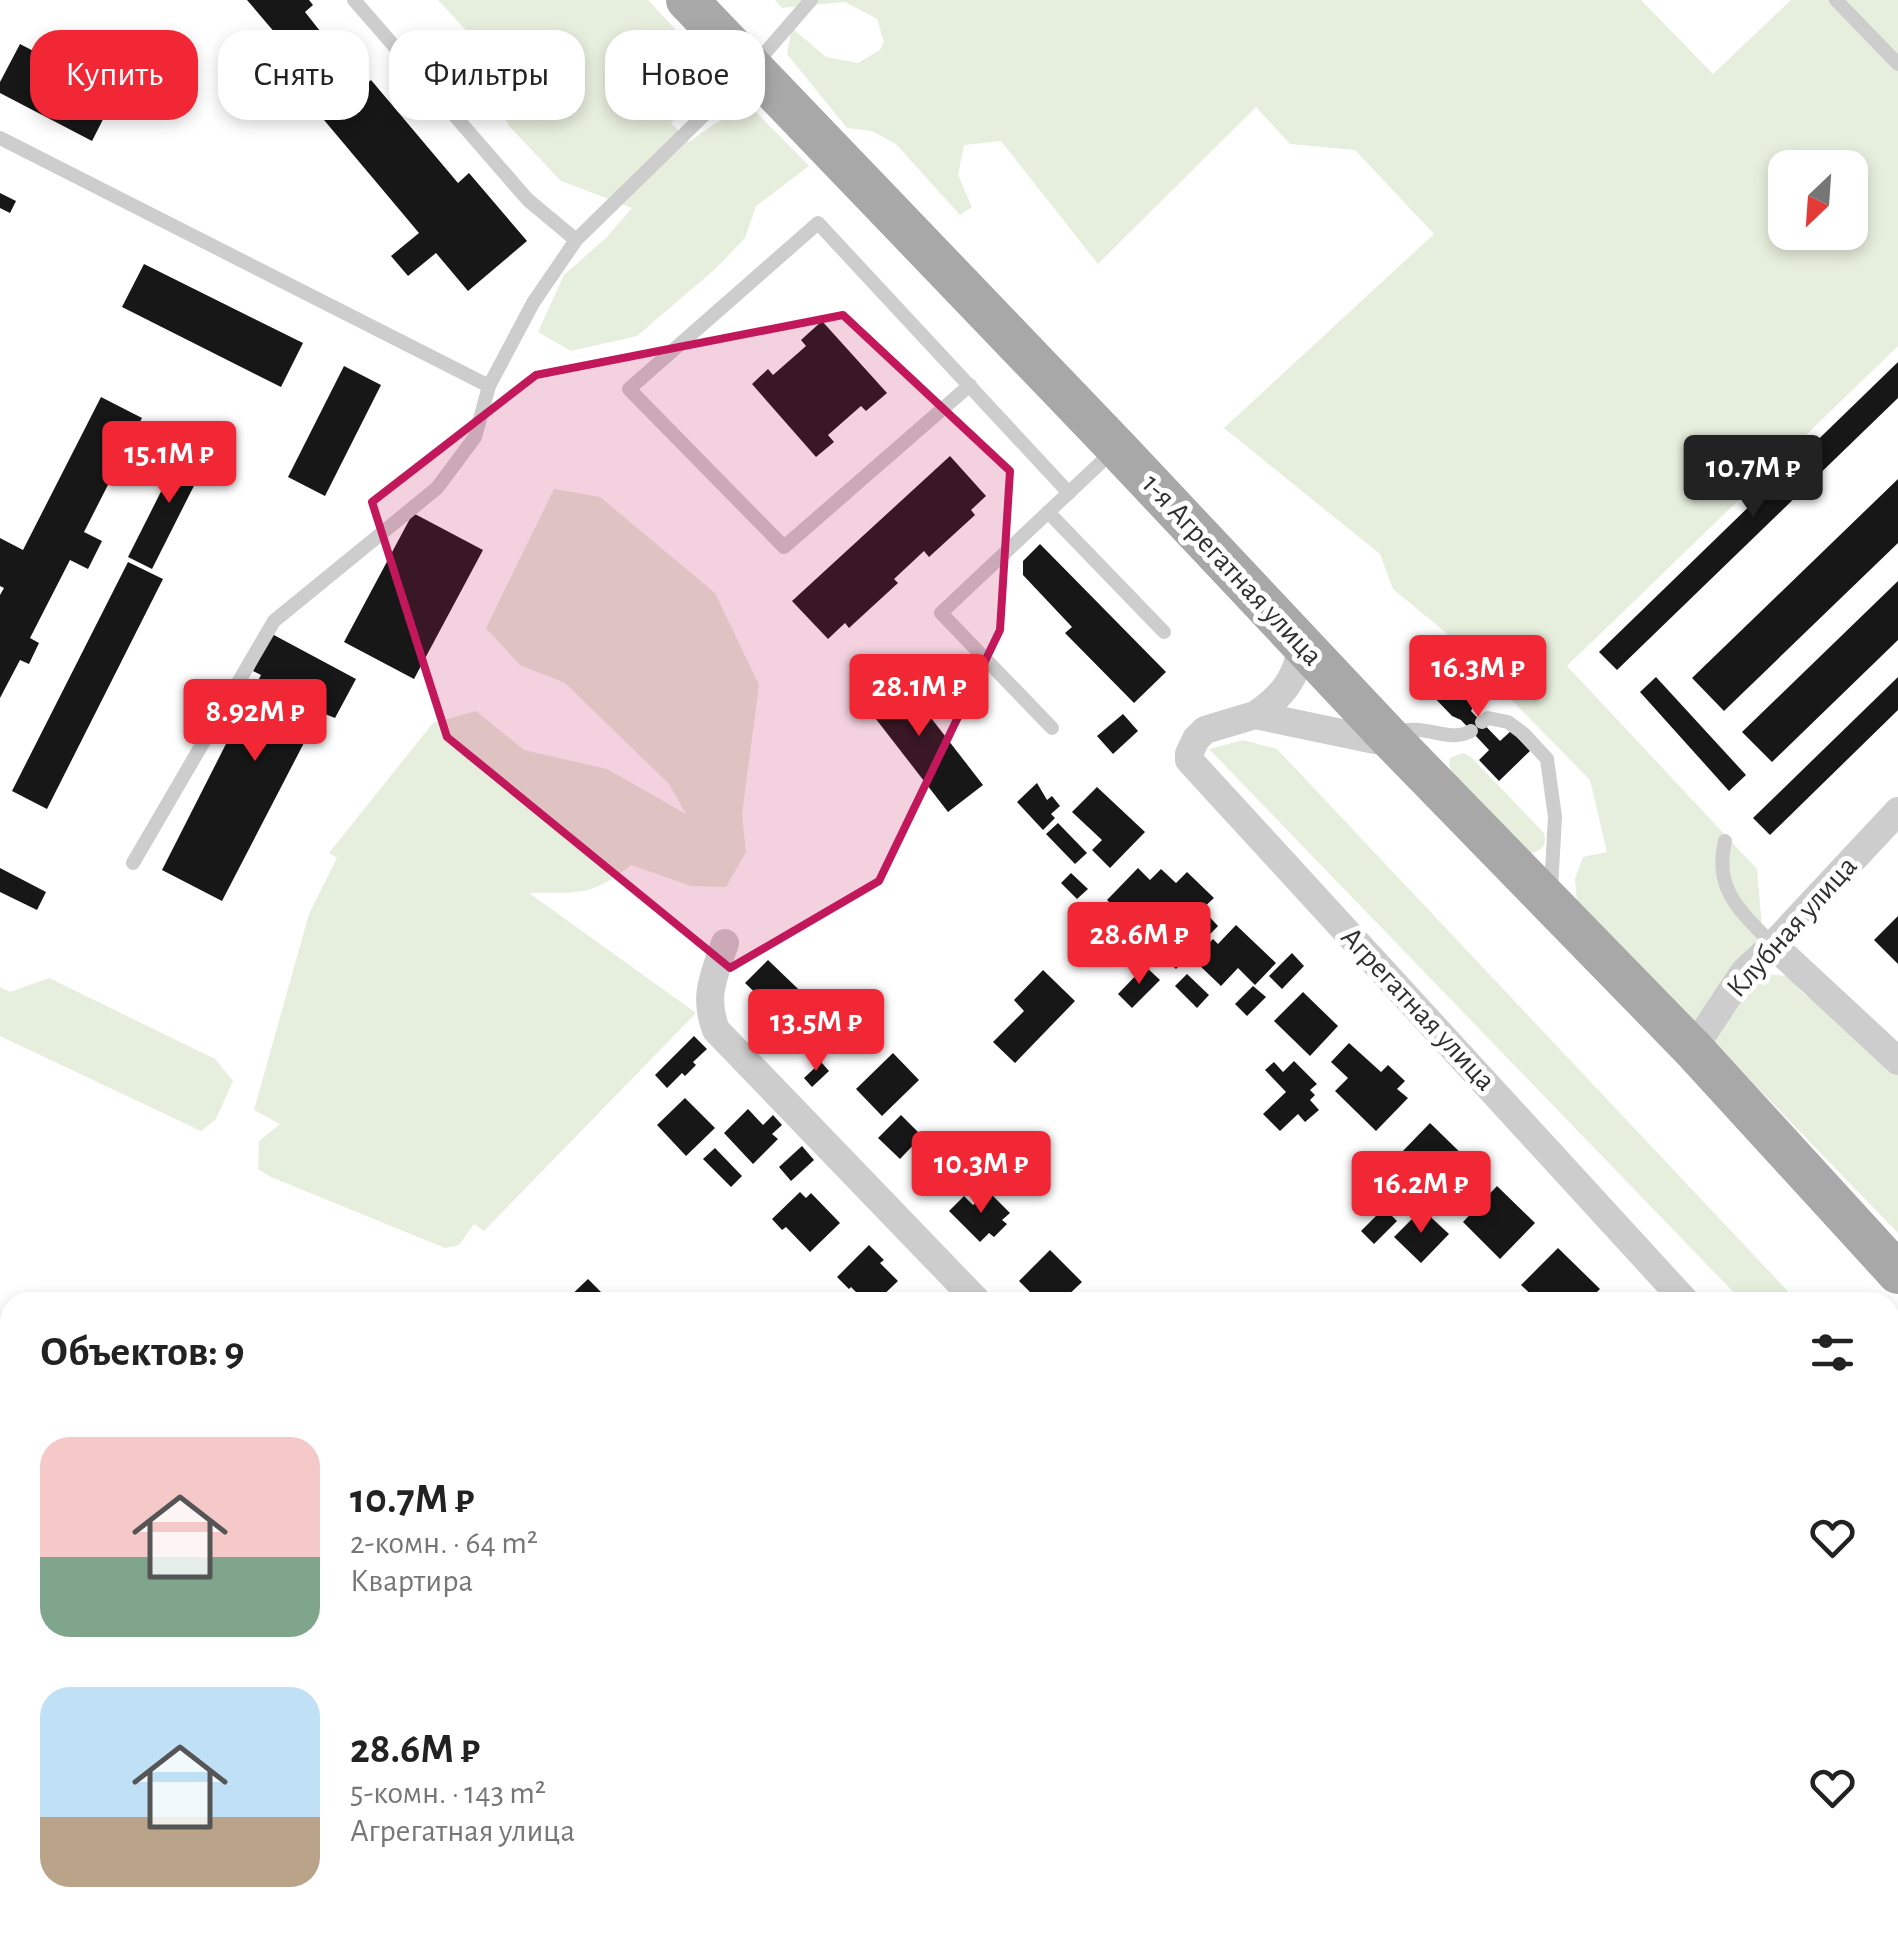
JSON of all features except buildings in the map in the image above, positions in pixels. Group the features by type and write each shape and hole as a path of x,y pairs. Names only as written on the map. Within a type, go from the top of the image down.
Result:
{"main road":[{"name":"1-я Агрегатная улица","path":"687,0 715,30"},
{"name":"1-я Агрегатная улица","path":"765,83 1692,1049 1898,1273"}],"street":[{"path":"1255,715 1276,701 1289,683 1302,644"},
{"path":"1255,715 1375,740 1388,736"},
{"name":"Агрегатная улица","path":"1255,715 1205,730 1196,739 1189,760 1677,1292"},
{"name":"Клубная улица","path":"1692,1049 1744,972 1898,811"},
{"path":"725,943 709,994 709,1011 716,1030 968,1292"},
{"path":"1772,944 1898,1061"}],"lane":[{"path":"354,0 528,200 576,240"},
{"path":"765,52 811,0"},
{"path":"1836,0 1898,64"},
{"path":"133,863 274,621 437,488 475,438 489,386 533,303 576,240 698,120"},
{"path":"0,138 489,386"},
{"path":"970,385 784,547 629,389 818,223 970,385 1070,492"},
{"path":"1052,728 941,613 1116,448"},
{"path":"1048,512 1164,632"},
{"path":"1388,736 1414,728 1459,736 1488,718 1508,722 1524,734 1547,759 1555,818 1550,904"},
{"path":"1726,841 1722,870 1725,886 1734,904 1772,944"}],"highlighted area":[{"path":"843,315 1010,471 1000,630 879,881 730,968 447,737 372,502 536,375"}],"green space":[{"path":"438,0 648,0 676,30 605,30 605,120 674,120 671,123 689,142 723,120 764,120 809,166 756,206 745,238 637,336 571,351 538,332 564,275 606,238 632,208 561,181 506,120 585,120 585,30 465,29"},
{"path":"775,0 1641,0 1713,74 1791,0 1898,0 1898,346 1567,666 1757,869 1766,974 1787,976 1805,995 1836,1012 1898,1061 1898,1233 1577,901 1575,879 1583,857 1607,852 1590,780 1444,631 1393,589 1380,554 1224,428 1434,234 1355,150 1290,144 1256,107 1098,264 1001,141 964,145 958,175 972,207 960,215 896,144 872,131 847,128 787,54 792,28 826,57 858,63 880,50 884,42 877,19 845,2 782,8"},
{"path":"554,489 600,497 715,593 759,685 742,814 746,852 726,887 691,886 631,865 583,891 529,893 696,1013 484,1231 474,1224 459,1245 445,1248 258,1169 259,1141 280,1124 254,1110 309,914 337,858 329,853 433,723 476,711 524,750 607,769 686,814 669,784 565,683 520,665 486,628"},
{"path":"1243,740 1277,749 1789,1292 1733,1292 1209,749"},
{"path":"1463,753 1543,832 1545,843 1541,848 1531,853 1452,775 1450,758"},
{"path":"49,978 215,1059 233,1081 216,1119 201,1131 0,1036 0,987 10,992"}]}
